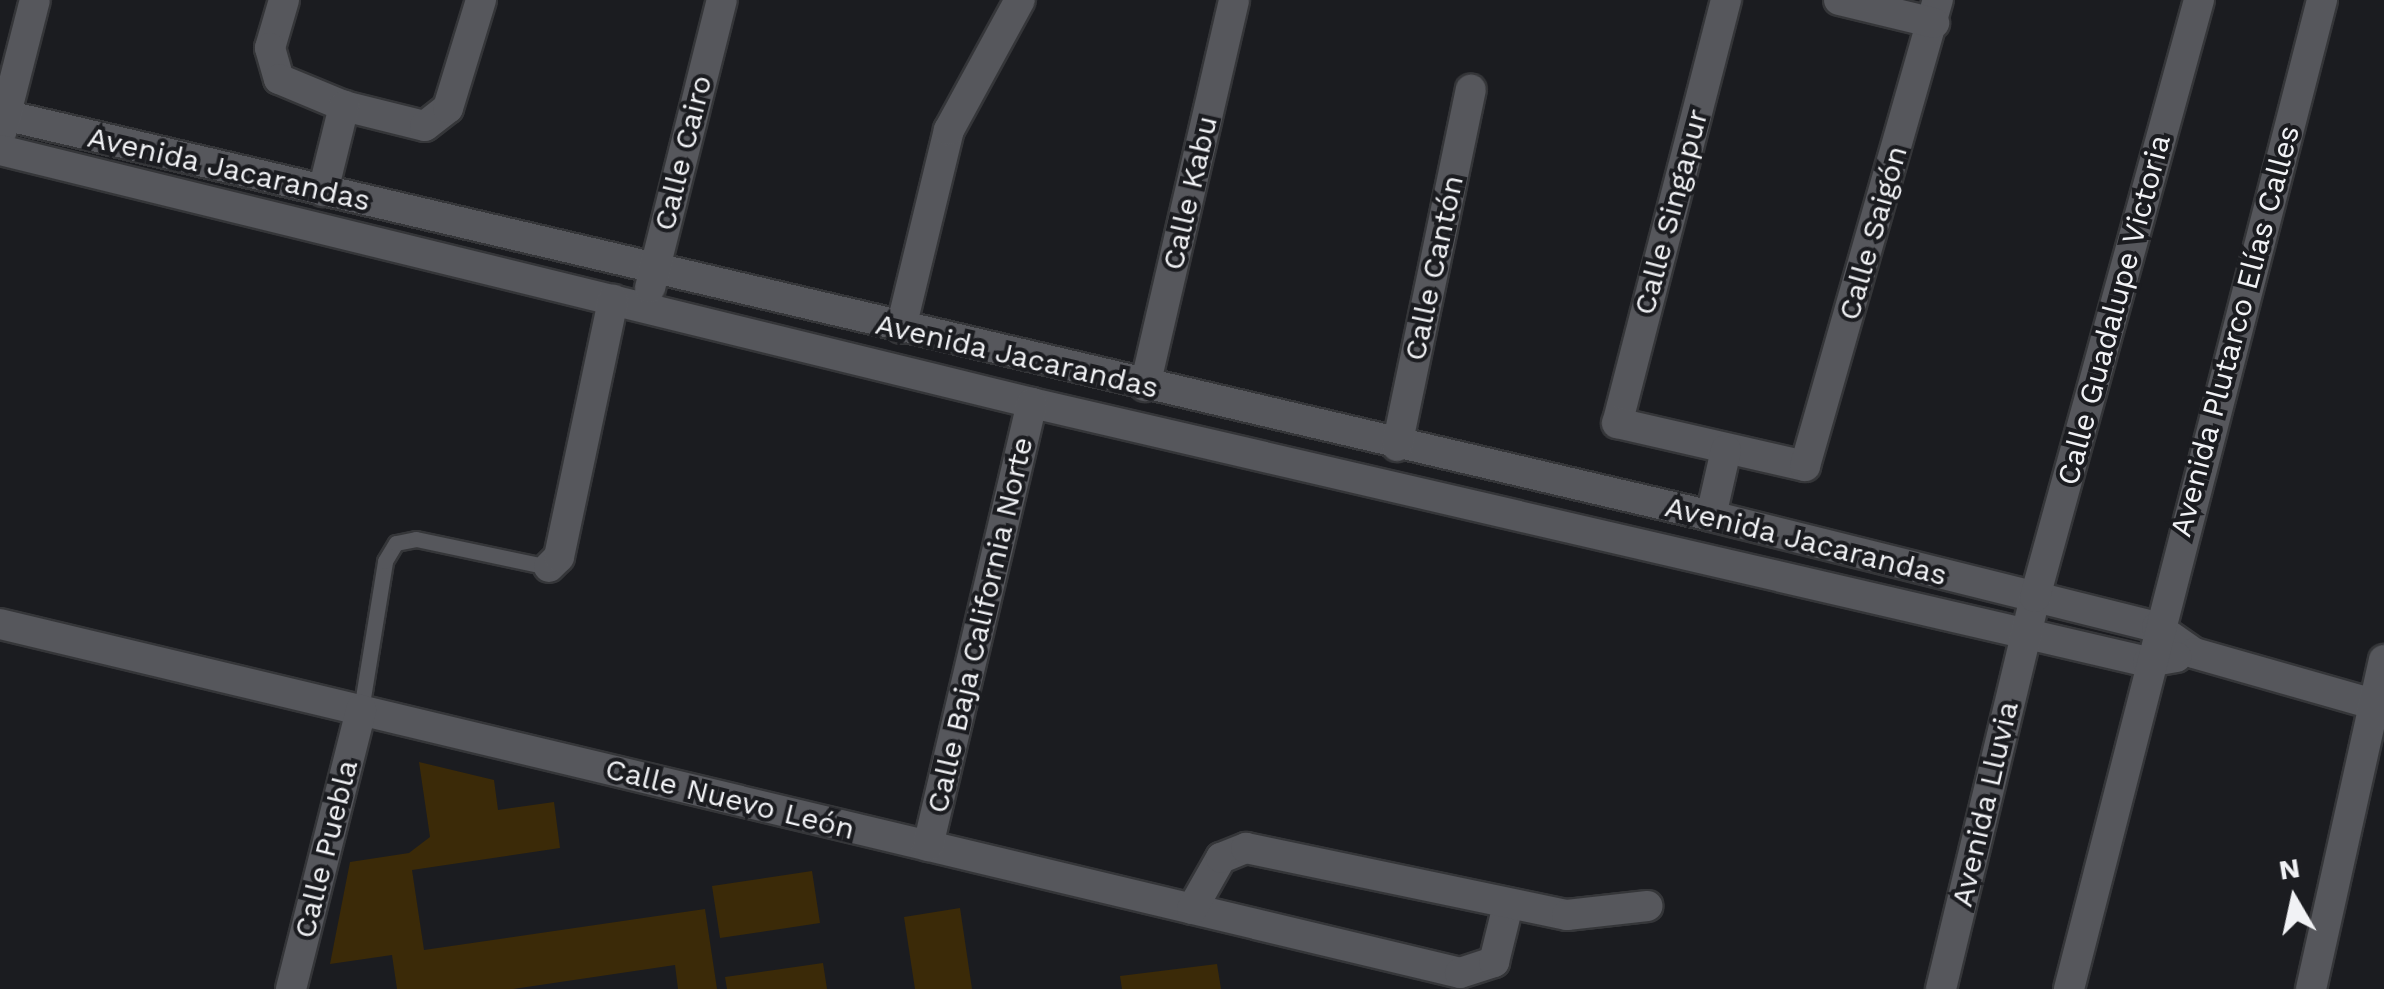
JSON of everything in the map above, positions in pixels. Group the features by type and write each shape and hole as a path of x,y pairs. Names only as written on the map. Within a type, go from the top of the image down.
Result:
{"street":[{"path":"2,121 35,0"},
{"path":"284,0 270,48 279,79 344,106 414,125 435,123 448,108 481,0"},
{"name":"Calle Cairo","path":"645,306 722,0"},
{"path":"901,328 950,130 1020,0"},
{"name":"Calle Kabu","path":"1145,386 1234,0"},
{"name":"Calle Singapur","path":"1726,0 1616,423 1726,450"},
{"path":"1838,0 1936,11"},
{"name":"Calle Guadalupe Victoria","path":"2030,616 2199,0"},
{"name":"Avenida Plutarco Elías Calles","path":"2069,989 2156,627 2322,0"},
{"name":"Calle Saigón","path":"1726,450 1805,466 1936,11"},
{"name":"Calle Cantón","path":"1397,446 1471,90"},
{"path":"323,191 344,106"},
{"name":"Avenida Jacarandas","path":"2,121 323,191 1397,446 1711,516 2030,616"},
{"name":"Avenida Jacarandas","path":"0,150 1032,404 2030,616"},
{"path":"550,567 559,557 613,300"},
{"name":"Calle Baja California Norte","path":"928,846 1032,404"},
{"path":"1711,516 1726,450"},
{"path":"2030,616 2156,627 2194,653 2378,706"},
{"path":"2030,616 2148,662 2194,653"},
{"name":"Avenida Lluvia","path":"1941,989 2030,616"},
{"name":"Calle Nuevo León","path":"0,624 1192,909 1458,981"},
{"path":"2311,989 2378,706 2384,660"},
{"name":"Calle Puebla","path":"291,989 360,710"},
{"path":"1192,909 1221,858 1246,848 1568,915 1647,906"},
{"path":"1458,981 1494,962 1508,905"}],"lane":[{"path":"360,710 384,561 396,543 416,540 550,567"}],"building":[{"path":"419,762 494,780 498,810 554,802 560,848 412,870 424,950 705,909 717,989 678,989 675,965 513,989 397,989 392,955 330,964 350,862 409,853 430,837"},
{"path":"812,871 820,923 720,938 712,886"},
{"path":"960,908 972,989 915,989 904,917"},
{"path":"823,963 827,989 727,989 725,977"},
{"path":"1217,964 1221,989 1122,989 1120,976"}]}
